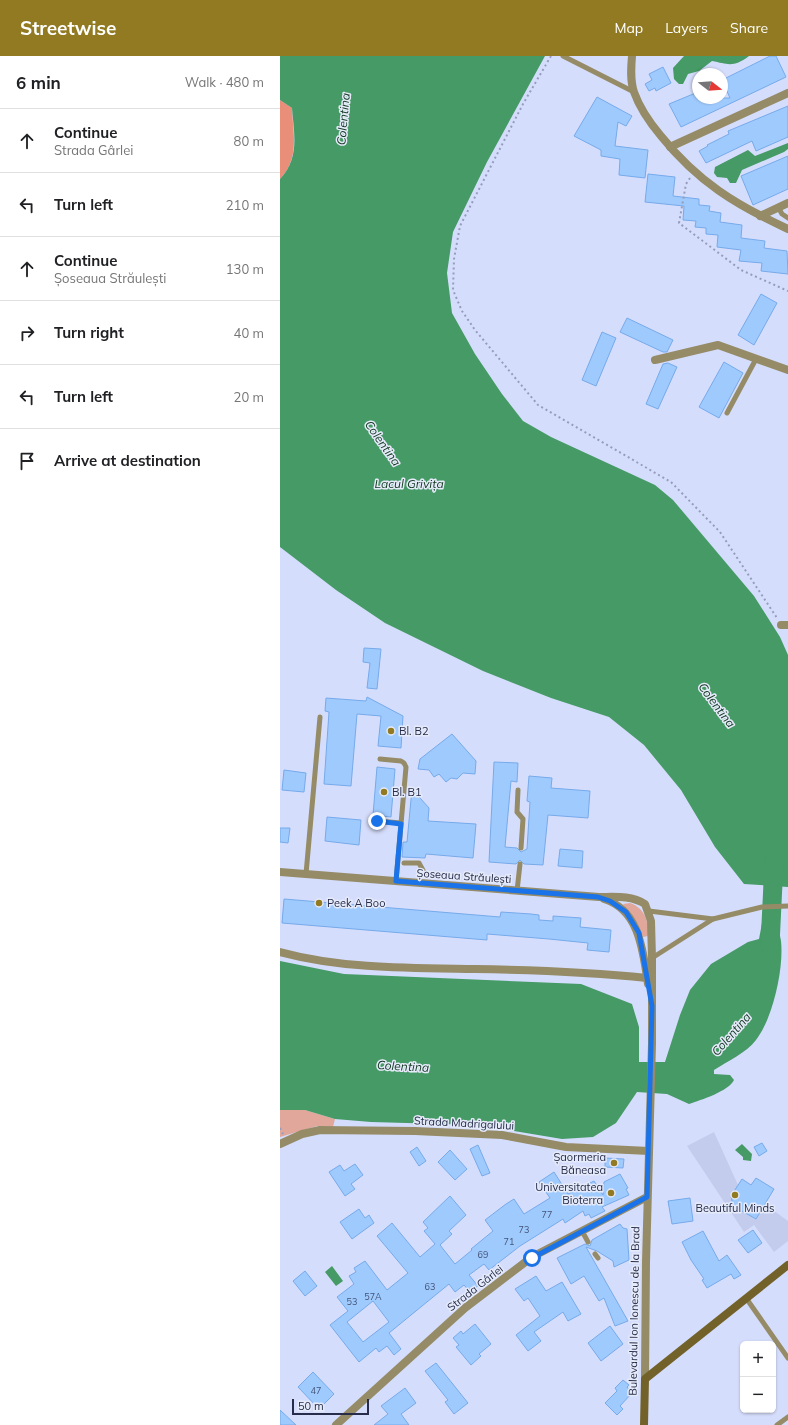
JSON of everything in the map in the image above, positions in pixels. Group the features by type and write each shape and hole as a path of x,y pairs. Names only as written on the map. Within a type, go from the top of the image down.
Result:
{"main road":[{"path":"645,1379 788,1265"},
{"name":"Bulevardul Ion Ionescu de la Brad","path":"644,1425 645,1379"}],"street":[{"path":"632,56 631,74 634,92 648,120 670,147 694,172 737,204 788,229"},
{"path":"670,147 788,93"},
{"path":"760,216 788,203"},
{"path":"655,360 718,345 788,370"},
{"name":"Șoseaua Străulești","path":"280,872 598,897"},
{"path":"598,897 634,898 644,904 648,911"},
{"name":"Bulevardul Ion Ionescu de la Brad","path":"598,897 618,905 632,920 639,933 652,1006"},
{"name":"Bulevardul Ion Ionescu de la Brad","path":"645,1379 647,1197 652,1044 651,921 648,911"},
{"path":"280,952 359,965 581,972 647,978"},
{"name":"Strada Madrigalului","path":"280,1144 302,1134 320,1130 416,1131 502,1135 566,1147 649,1151"},
{"name":"Strada Gârlei","path":"336,1425 465,1308 532,1258 647,1197"}],"lane":[{"path":"563,56 634,92"},
{"path":"778,208 782,214 788,218"},
{"path":"727,413 756,359"},
{"path":"306,874 320,717"},
{"path":"380,759 401,761 406,767 396,881"},
{"path":"518,790 517,812 523,819 521,848"},
{"path":"377,821 401,824"},
{"path":"404,863 419,863 424,874"},
{"path":"517,891 520,864"},
{"path":"652,958 714,919 762,907 788,906"},
{"path":"648,911 714,919"},
{"path":"582,1231 588,1242"},
{"path":"746,1298 788,1358"},
{"path":"777,1425 788,1417"}],"path":[{"path":"551,56 523,104 460,226 454,259 453,290 462,311 475,330 538,405 671,482 720,532 785,625"},
{"path":"694,172 686,184 679,223 741,270 788,292"}],"shaded area":[{"path":"280,100 292,108 294,145 290,163 280,179"},
{"path":"630,903 635,905 643,912 647,921 648,936 643,937 637,923 623,904"},
{"path":"280,1110 305,1110 335,1119 333,1127 317,1126 280,1137"},
{"name":"Beautiful Minds","path":"714,1132 738,1185 788,1221 788,1241 774,1252 754,1225 744,1232 687,1146"}],"water":[{"name":"Lacul Grivița","path":"280,56 545,56 487,162 453,232 447,273 452,313 475,354 502,394 523,421 551,437 655,485 673,500 754,596 780,637 788,655 788,887 744,884 715,847 681,790 644,745 609,717 551,698 483,671 385,623 336,590 280,547 280,179 291,163 294,136 292,108 280,100"},
{"path":"684,56 749,56 734,64 712,61 703,68 692,68 692,73 688,74 683,84 679,84 674,79 673,68"},
{"path":"788,143 788,149 784,152 742,170 736,183 730,183 727,178 717,177 714,173 715,167 748,150 755,156"},
{"path":"763,918 775,920 781,941 781,965 779,978 768,1019 752,1045 714,1070 714,1074 730,1075 734,1080 727,1088 707,1098 689,1104 667,1094 637,1092 616,1123 593,1137 562,1139 478,1125 371,1122 335,1119 305,1110 280,1110 280,961 344,974 581,984 632,1004 639,1027 639,1062 665,1062 680,1015 690,990 711,964 748,942 759,939"},
{"path":"742,1144 752,1154 751,1161 743,1160 743,1157 735,1150"},
{"path":"332,1266 343,1281 336,1286 325,1272"}],"building":[{"path":"770,56 776,56 786,77 681,127 669,104 692,94 692,104 728,104 728,98 730,98 728,94 728,77"},
{"path":"663,67 671,83 656,91 655,88 649,91 645,84 652,80 649,74"},
{"path":"597,97 632,116 626,126 618,122 615,146 648,150 645,178 619,175 620,159 601,156 601,150 574,136"},
{"path":"788,106 788,137 756,151 752,141 706,163 699,151 708,146 707,145 729,134 728,131"},
{"path":"788,156 788,189 753,205 741,176"},
{"path":"648,174 675,177 673,196 699,199 699,205 710,206 709,211 721,213 720,222 742,225 741,238 765,241 764,248 787,251 788,274 761,271 762,263 739,261 741,250 717,247 718,235 706,234 706,228 695,227 696,221 683,220 684,206 645,202"},
{"path":"761,294 777,303 754,345 738,335"},
{"path":"627,318 673,340 667,352 663,352 620,332"},
{"path":"602,332 616,338 596,386 582,380"},
{"path":"724,362 743,373 719,418 699,407"},
{"path":"668,363 677,367 658,409 646,404 663,364"},
{"path":"364,648 381,649 377,689 367,688 370,663 363,662"},
{"path":"367,697 403,716 401,748 378,746 381,716 357,714 351,786 324,784 329,712 325,711 326,698 366,701"},
{"path":"452,734 476,761 475,774 463,773 457,779 451,778 446,782 439,774 434,777 429,770 418,769 420,759"},
{"path":"494,762 518,763 517,782 511,781 505,847 517,848 521,852 527,849 530,802 527,801 529,776 552,778 551,788 590,791 588,818 548,815 543,865 524,864 520,860 516,864 489,862"},
{"name":"Bl. B1","path":"377,767 395,769 391,817 373,815"},
{"path":"284,770 306,773 304,792 282,790"},
{"path":"412,789 429,808 428,821 476,824 473,858 426,854 425,858 402,857 403,842 407,842"},
{"path":"327,817 361,820 359,845 325,841"},
{"path":"280,828 290,828 288,843 280,842"},
{"path":"560,849 583,851 582,868 558,866"},
{"path":"284,899 500,917 501,912 531,914 539,915 539,920 553,921 553,916 581,918 580,927 611,930 609,952 587,950 588,943 549,939 487,934 487,940 282,923"},
{"path":"762,1143 767,1151 759,1156 754,1147"},
{"path":"478,1145 490,1173 482,1176 470,1149"},
{"path":"417,1147 426,1161 419,1166 410,1152"},
{"path":"450,1150 467,1169 455,1180 438,1162"},
{"name":"Șaormeria Băneasa","path":"605,1158 624,1159 623,1168 605,1167"},
{"path":"355,1164 363,1175 351,1184 355,1189 345,1196 329,1172 340,1165 344,1171"},
{"path":"554,1172 568,1194 594,1181 603,1195 604,1182 620,1174 628,1188 626,1189 629,1195 602,1207 605,1211 591,1218 589,1214 585,1216 583,1211 565,1223 563,1219 520,1246 489,1270 484,1264 469,1275 478,1286 470,1292 464,1285 455,1292 449,1284 389,1333 401,1349 394,1355 387,1346 379,1352 376,1348 359,1362 330,1325 348,1311 337,1297 354,1284 349,1276 356,1272 354,1268 365,1261 387,1290 408,1273 377,1236 392,1223 420,1257 435,1244 424,1231 428,1228 423,1222 450,1196 466,1215 449,1231 452,1234 440,1245 455,1264 493,1231 485,1220 506,1204 514,1199 524,1214 550,1198 539,1182","holes":["373,1301 389,1322 363,1342 347,1322"]},
{"path":"756,1178 774,1189 756,1219 733,1206 731,1196 742,1179 751,1185"},
{"path":"690,1198 693,1221 672,1224 668,1201"},
{"path":"359,1209 365,1218 369,1215 374,1223 352,1239 340,1222"},
{"path":"620,1224 623,1228 627,1229 629,1260 614,1267 613,1261 597,1251 586,1247 628,1321 615,1326 604,1298 599,1301 584,1276 571,1284 557,1258 585,1244 590,1246 592,1240"},
{"path":"753,1230 762,1243 748,1253 738,1240"},
{"path":"703,1231 719,1261 727,1255 741,1275 734,1279 731,1274 707,1288 702,1280 704,1279 691,1260 682,1242"},
{"path":"305,1271 317,1286 305,1296 293,1281"},
{"path":"536,1276 546,1291 562,1282 581,1314 568,1321 563,1312 534,1332 541,1341 528,1351 516,1335 540,1316 528,1298 524,1301 515,1289"},
{"path":"475,1324 491,1344 479,1354 481,1356 471,1365 456,1347 459,1345 453,1338 461,1331 463,1334"},
{"path":"610,1326 623,1344 601,1361 588,1343"},
{"path":"436,1363 468,1403 454,1414 445,1402 448,1400 425,1371"},
{"path":"313,1372 334,1394 319,1409 298,1387"},
{"path":"623,1380 629,1385 627,1387 632,1393 620,1406 623,1409 617,1415 605,1403 617,1391 615,1388"},
{"path":"405,1388 416,1403 401,1414 409,1425 374,1425 388,1414 381,1406"},
{"path":"280,1410 296,1425 280,1425"}],"waterway":[{"name":"Colentina","path":"770,945 774,862"}],"place":[{"name":"Bl. B2","path":"391,731"},
{"name":"Bl. B1","path":"384,792"},
{"name":"Peek A Boo","path":"319,903"},
{"name":"Șaormeria Băneasa","path":"614,1163"},
{"name":"Universitatea Bioterra","path":"611,1193"},
{"name":"Beautiful Minds","path":"735,1195"}],"route":[{"path":"377,821 401,824 396,881 598,897 618,905 626,912 639,933 652,1006 647,1197 532,1258"}]}
